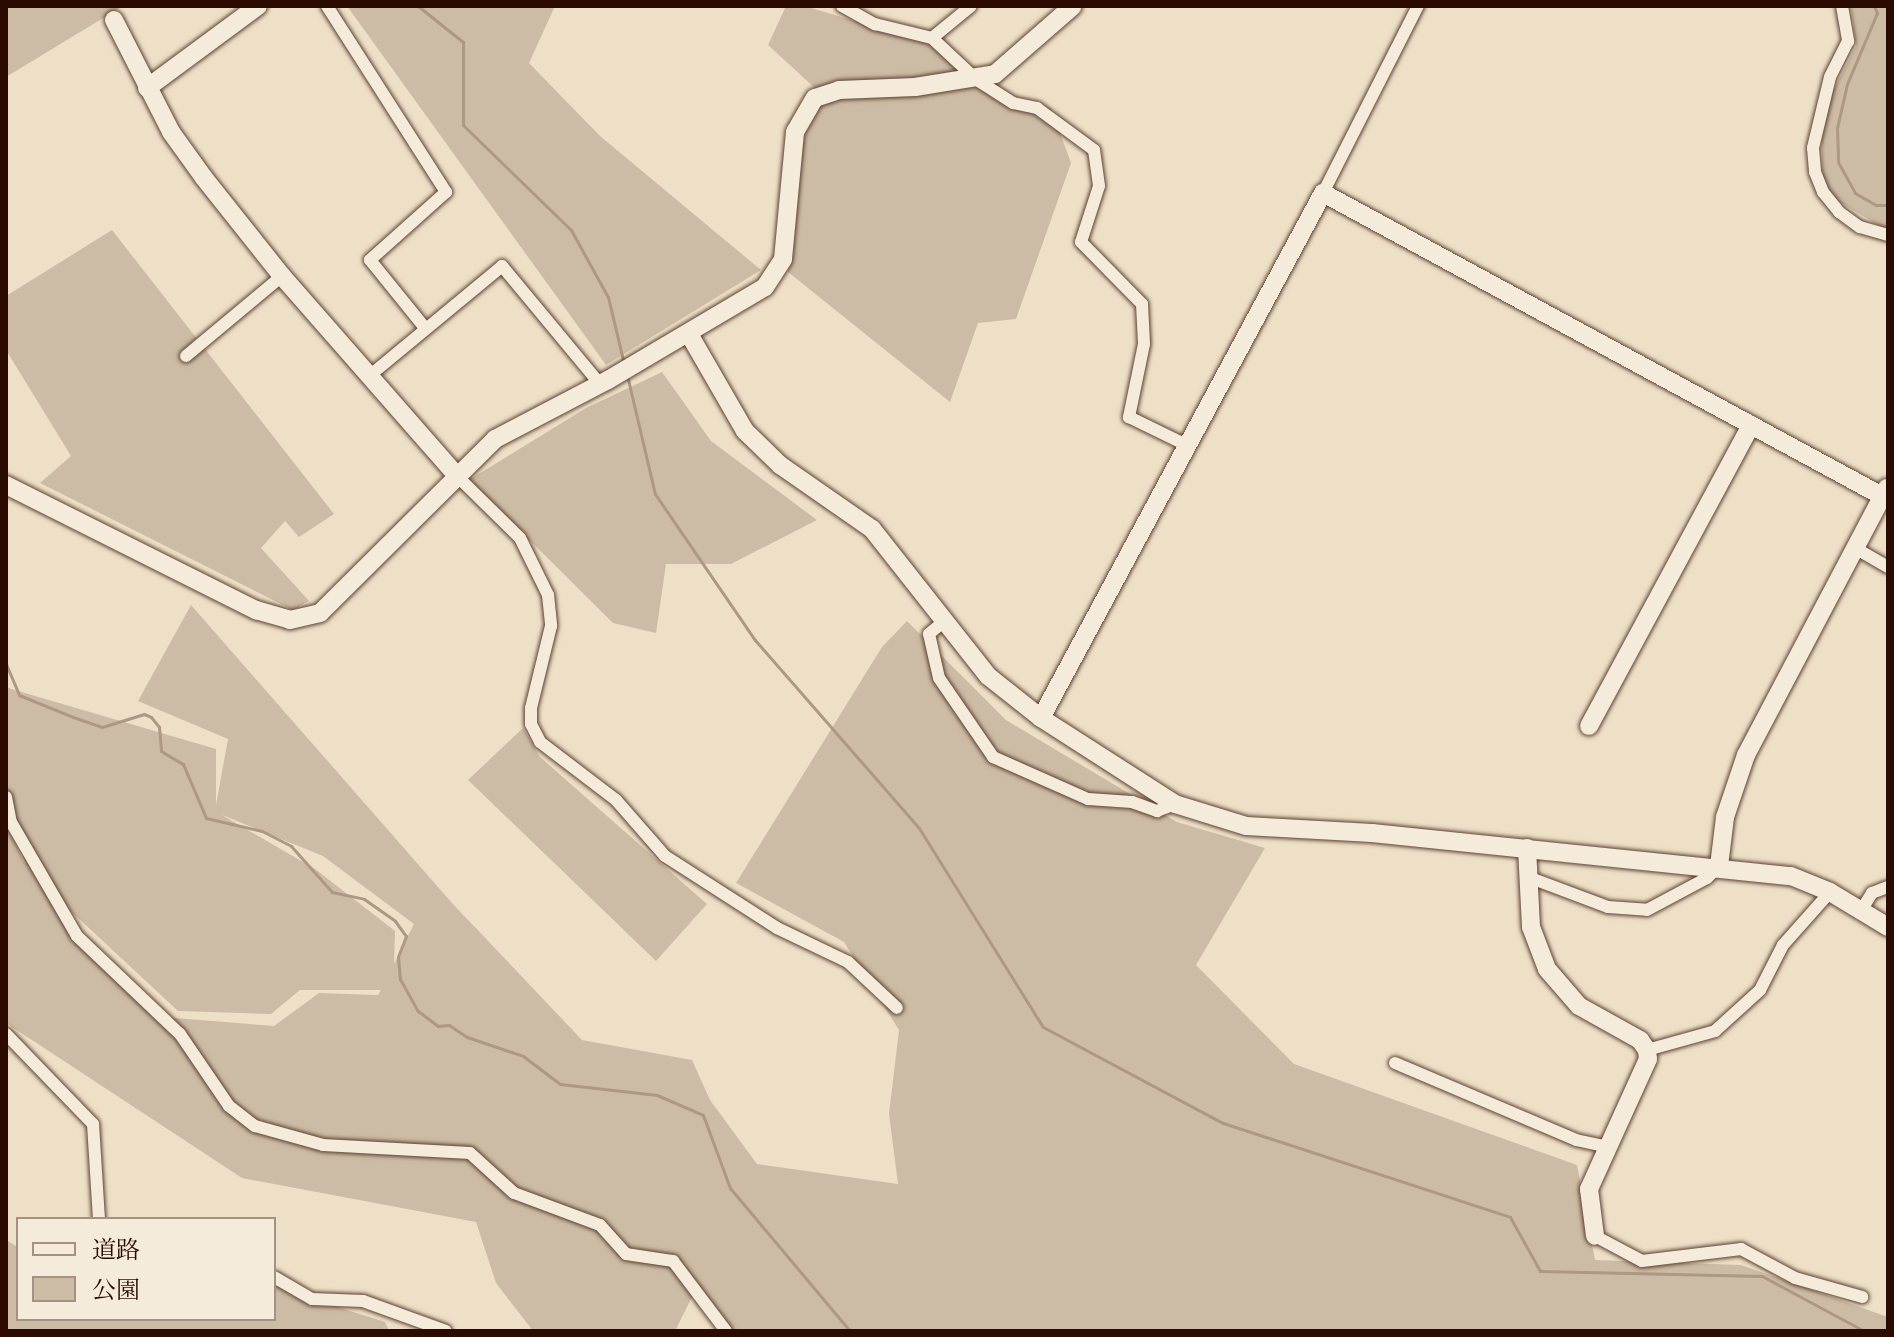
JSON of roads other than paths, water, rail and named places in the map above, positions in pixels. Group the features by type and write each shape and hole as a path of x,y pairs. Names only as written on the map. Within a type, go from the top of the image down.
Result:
{"street":[{"path":"147,88 258,6"},
{"path":"327,6 446,192 370,260 425,328"},
{"path":"932,38 971,6"},
{"path":"6,485 256,610 290,620 320,613 457,476 516,423 604,382 765,287 777,273 783,259 795,132 815,98 839,90 977,80 1006,68 1073,6"},
{"path":"1041,718 1184,444 1323,193 1418,6"},
{"path":"1842,6 1848,41 1830,77 1813,148 1815,172 1823,192 1839,212 1860,227 1888,235"},
{"path":"845,7 875,24 932,38 977,80 1013,103 1037,108 1094,150 1099,186 1081,242 1142,304 1144,344 1129,417 1184,444"},
{"path":"114,20 171,132 282,276 457,476 520,538 548,595 551,626 531,708 531,724 540,742 616,800 665,856 777,928 848,962 897,1008"},
{"path":"1323,193 1751,425 1885,491 1746,755 1725,817 1719,866 1707,878 1647,910 1608,907 1528,877"},
{"path":"368,377 502,266 604,382"},
{"path":"186,356 282,276"},
{"path":"689,334 745,431 780,465 872,529 942,623 988,676 1041,718 1175,804 1246,826 1527,848 1791,876 1830,892 1888,927"},
{"path":"1589,726 1751,425"},
{"path":"1855,548 1888,567"},
{"path":"942,623 929,634 939,678 993,757 1088,799 1132,802 1157,811 1175,804"},
{"path":"6,797 11,822 77,936 180,1034 229,1106 246,1119 277,1135 323,1145 470,1153 514,1193 600,1225 626,1254 673,1261 726,1331"},
{"path":"1527,848 1531,927 1553,978 1579,1006 1640,1040 1647,1050"},
{"path":"1862,909 1872,893 1888,887"},
{"path":"1647,1050 1715,1031 1760,990 1783,945 1830,892"},
{"path":"6,1034 93,1124 99,1217"},
{"path":"1647,1050 1589,1189 1595,1236 1642,1261 1741,1249 1795,1278 1862,1297"},
{"path":"1395,1063 1576,1140 1609,1147"},
{"path":"276,1278 312,1299 363,1301 446,1331"}],"waterway":[{"path":"418,6 463,42 463,125 571,230 608,297 624,364"},
{"path":"1874,6 1877,13 1847,84 1837,128 1838,162 1855,193 1876,205 1888,205"},
{"path":"627,375 655,494 755,640 919,828 1043,1027 1223,1123 1510,1217 1540,1271 1762,1276 1864,1331"},
{"path":"6,664 19,695 73,717 102,727 144,714 151,717 159,727 161,751 183,764 206,818 262,831 291,846 332,892 364,899 395,921 406,936 398,957 400,979 418,1011 438,1026 449,1025 467,1037 523,1056 560,1084 657,1095 703,1115 730,1188 850,1331"}]}
